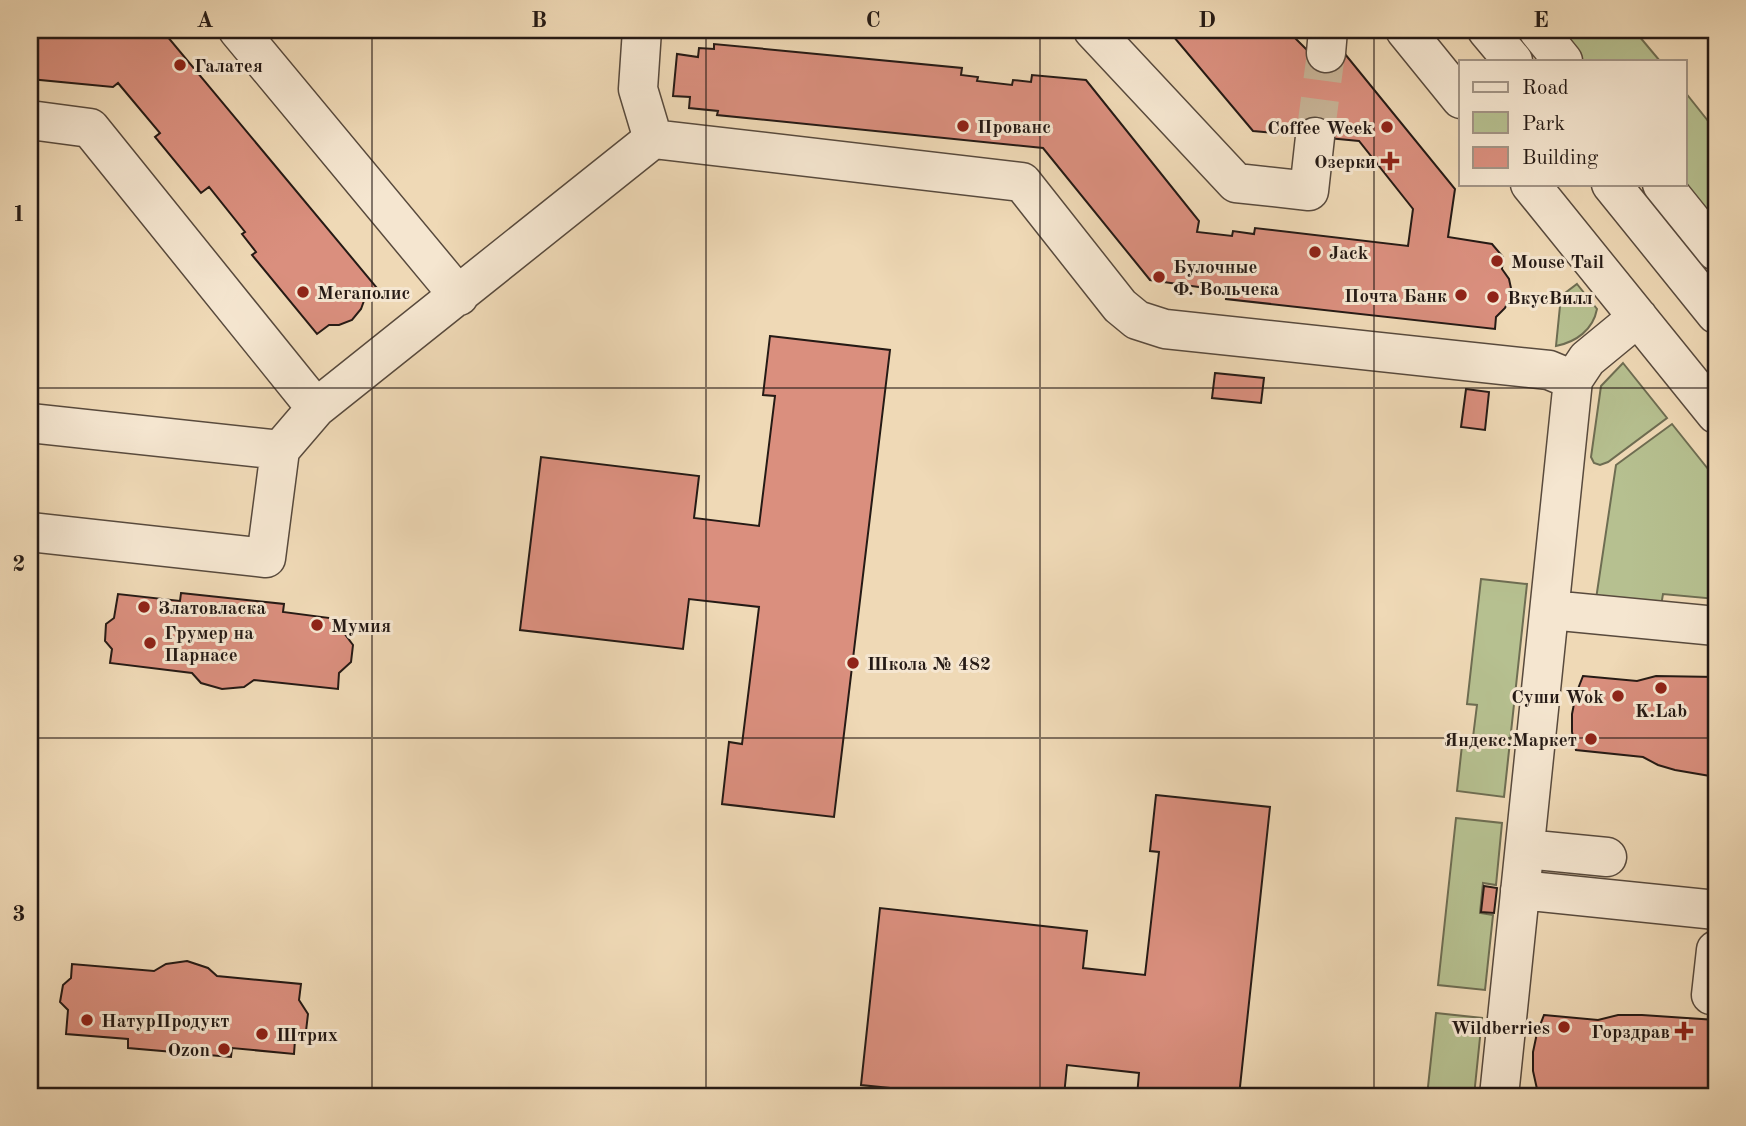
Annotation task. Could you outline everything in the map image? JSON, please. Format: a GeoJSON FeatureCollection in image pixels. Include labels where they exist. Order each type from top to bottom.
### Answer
{"type":"FeatureCollection","features":[{"type":"Feature","properties":{"kind":"street"},"geometry":{"type":"LineString","coordinates":[[239,30],[459,296]]}},
{"type":"Feature","properties":{"kind":"street"},"geometry":{"type":"LineString","coordinates":[[642,30],[638,89],[653,139]]}},
{"type":"Feature","properties":{"kind":"street"},"geometry":{"type":"LineString","coordinates":[[1093,30],[1236,183],[1309,191],[1315,137]]}},
{"type":"Feature","properties":{"kind":"street"},"geometry":{"type":"LineString","coordinates":[[1405,30],[1459,97]]}},
{"type":"Feature","properties":{"kind":"street"},"geometry":{"type":"LineString","coordinates":[[1487,30],[1512,60]]}},
{"type":"Feature","properties":{"kind":"street"},"geometry":{"type":"LineString","coordinates":[[1538,30],[1562,60]]}},
{"type":"Feature","properties":{"kind":"street"},"geometry":{"type":"LineString","coordinates":[[30,121],[90,128],[316,408]]}},
{"type":"Feature","properties":{"kind":"street"},"geometry":{"type":"LineString","coordinates":[[30,532],[266,558],[280,450],[316,408],[653,139],[1022,183],[1119,306],[1137,320],[1165,329],[1549,370],[1573,380]]}},
{"type":"Feature","properties":{"kind":"street"},"geometry":{"type":"LineString","coordinates":[[1532,186],[1716,414]]}},
{"type":"Feature","properties":{"kind":"street"},"geometry":{"type":"LineString","coordinates":[[1613,186],[1716,314]]}},
{"type":"Feature","properties":{"kind":"street"},"geometry":{"type":"LineString","coordinates":[[1664,186],[1716,251]]}},
{"type":"Feature","properties":{"kind":"street"},"geometry":{"type":"LineString","coordinates":[[1499,1096],[1573,380],[1587,359],[1638,317]]}},
{"type":"Feature","properties":{"kind":"street"},"geometry":{"type":"LineString","coordinates":[[30,423],[280,450]]}},
{"type":"Feature","properties":{"kind":"street"},"geometry":{"type":"LineString","coordinates":[[1550,610],[1716,626]]}},
{"type":"Feature","properties":{"kind":"street"},"geometry":{"type":"LineString","coordinates":[[1525,849],[1607,857]]}},
{"type":"Feature","properties":{"kind":"street"},"geometry":{"type":"LineString","coordinates":[[1520,890],[1716,910]]}},
{"type":"Feature","properties":{"kind":"street"},"geometry":{"type":"LineString","coordinates":[[1712,995],[1716,950]]}},
{"type":"Feature","properties":{"kind":"green space"},"geometry":{"type":"Polygon","coordinates":[[[1557,30],[1634,30],[1659,60],[1582,60],[1557,30]]]}},
{"type":"Feature","properties":{"kind":"green space"},"geometry":{"type":"Polygon","coordinates":[[[1686,93],[1716,131],[1716,227],[1686,185],[1686,93]]]}},
{"type":"Feature","properties":{"kind":"green space"},"geometry":{"type":"Polygon","coordinates":[[[1577,284],[1597,309],[1595,316],[1582,334],[1556,346],[1561,296],[1577,284]]]}},
{"type":"Feature","properties":{"kind":"green space"},"geometry":{"type":"Polygon","coordinates":[[[1623,363],[1667,418],[1608,462],[1600,465],[1594,463],[1591,457],[1601,386],[1623,363]]]}},
{"type":"Feature","properties":{"kind":"green space"},"geometry":{"type":"Polygon","coordinates":[[[1672,424],[1716,479],[1716,599],[1663,594],[1661,606],[1596,599],[1616,465],[1672,424]]]}},
{"type":"Feature","properties":{"kind":"green space"},"geometry":{"type":"Polygon","coordinates":[[[1481,579],[1527,584],[1504,797],[1457,791],[1463,736],[1473,737],[1477,705],[1467,704],[1481,579]]]}},
{"type":"Feature","properties":{"kind":"green space"},"geometry":{"type":"Polygon","coordinates":[[[1456,818],[1502,823],[1496,885],[1483,883],[1480,913],[1493,915],[1485,990],[1438,985],[1456,818]]]}},
{"type":"Feature","properties":{"kind":"green space"},"geometry":{"type":"Polygon","coordinates":[[[1436,1013],[1482,1018],[1474,1096],[1427,1096],[1436,1013]]]}},
{"type":"Feature","properties":{"kind":"building"},"geometry":{"type":"Polygon","coordinates":[[[30,30],[162,30],[377,288],[365,298],[361,309],[352,320],[339,325],[329,325],[317,334],[252,255],[256,252],[242,234],[245,232],[209,187],[201,193],[155,137],[160,133],[118,83],[113,87],[30,79],[30,30]]]}},
{"type":"Feature","properties":{"kind":"building"},"geometry":{"type":"Polygon","coordinates":[[[1168,30],[1287,30],[1308,51],[1345,54],[1455,189],[1448,237],[1492,244],[1503,257],[1502,269],[1509,279],[1512,293],[1505,308],[1496,317],[1495,329],[1226,299],[1227,291],[1150,280],[1043,148],[717,115],[718,111],[689,108],[690,97],[673,96],[677,54],[698,57],[699,48],[714,49],[714,44],[962,68],[961,75],[978,77],[977,81],[1012,85],[1013,80],[1031,82],[1032,75],[1086,80],[1199,221],[1197,232],[1232,236],[1233,231],[1254,234],[1255,228],[1408,246],[1413,209],[1359,141],[1253,131],[1168,30]]]}},
{"type":"Feature","properties":{"kind":"building"},"geometry":{"type":"Polygon","coordinates":[[[770,336],[890,350],[834,817],[722,804],[729,742],[742,744],[759,607],[689,599],[683,649],[520,630],[541,457],[699,476],[694,518],[759,526],[775,396],[763,395],[770,336]]]}},
{"type":"Feature","properties":{"kind":"building"},"geometry":{"type":"Polygon","coordinates":[[[1215,373],[1264,378],[1261,403],[1212,398],[1215,373]]]}},
{"type":"Feature","properties":{"kind":"building"},"geometry":{"type":"Polygon","coordinates":[[[1466,389],[1489,392],[1485,430],[1461,427],[1466,389]]]}},
{"type":"Feature","properties":{"kind":"building"},"geometry":{"type":"Polygon","coordinates":[[[181,593],[284,604],[283,612],[345,620],[344,633],[353,645],[351,662],[339,673],[338,689],[254,680],[244,687],[222,689],[201,683],[192,673],[110,663],[112,649],[105,641],[106,624],[114,618],[118,594],[180,601],[181,593]]]}},
{"type":"Feature","properties":{"kind":"building"},"geometry":{"type":"Polygon","coordinates":[[[1583,676],[1637,681],[1656,676],[1716,677],[1716,777],[1675,770],[1643,757],[1576,750],[1572,714],[1583,676]]]}},
{"type":"Feature","properties":{"kind":"building"},"geometry":{"type":"Polygon","coordinates":[[[1156,795],[1270,807],[1239,1096],[1137,1096],[1139,1073],[1067,1065],[1064,1096],[969,1096],[861,1085],[880,908],[1087,931],[1083,968],[1145,975],[1159,852],[1150,851],[1156,795]]]}},
{"type":"Feature","properties":{"kind":"building"},"geometry":{"type":"Polygon","coordinates":[[[1484,886],[1497,888],[1494,913],[1481,912],[1484,886]]]}},
{"type":"Feature","properties":{"kind":"building"},"geometry":{"type":"Polygon","coordinates":[[[187,961],[208,968],[217,976],[301,984],[299,1000],[308,1014],[306,1031],[295,1040],[294,1054],[232,1048],[231,1057],[128,1048],[128,1039],[66,1034],[68,1010],[60,1002],[63,985],[71,978],[72,964],[154,971],[166,964],[187,961]]]}},
{"type":"Feature","properties":{"kind":"building"},"geometry":{"type":"Polygon","coordinates":[[[1544,1015],[1598,1020],[1618,1015],[1642,1015],[1716,1020],[1716,1096],[1605,1096],[1537,1089],[1533,1052],[1544,1015]]]}},
{"type":"Feature","properties":{"kind":"tunnel"},"geometry":{"type":"LineString","coordinates":[[1315,137],[1326,53]]}},
{"type":"Feature","properties":{"kind":"place","name":"Галатея"},"geometry":{"type":"Point","coordinates":[180,65]}},
{"type":"Feature","properties":{"kind":"place","name":"Прованс"},"geometry":{"type":"Point","coordinates":[963,126]}},
{"type":"Feature","properties":{"kind":"place","name":"Coffee Week"},"geometry":{"type":"Point","coordinates":[1387,127]}},
{"type":"Feature","properties":{"kind":"place","name":"Озерки"},"geometry":{"type":"Point","coordinates":[1390,161]}},
{"type":"Feature","properties":{"kind":"place","name":"Jack"},"geometry":{"type":"Point","coordinates":[1315,252]}},
{"type":"Feature","properties":{"kind":"place","name":"Mouse Tail"},"geometry":{"type":"Point","coordinates":[1497,261]}},
{"type":"Feature","properties":{"kind":"place","name":"Булочные Ф. Вольчека"},"geometry":{"type":"Point","coordinates":[1159,277]}},
{"type":"Feature","properties":{"kind":"place","name":"Мегаполис"},"geometry":{"type":"Point","coordinates":[303,292]}},
{"type":"Feature","properties":{"kind":"place","name":"Почта Банк"},"geometry":{"type":"Point","coordinates":[1461,295]}},
{"type":"Feature","properties":{"kind":"place","name":"ВкусВилл"},"geometry":{"type":"Point","coordinates":[1493,297]}},
{"type":"Feature","properties":{"kind":"place","name":"Златовласка"},"geometry":{"type":"Point","coordinates":[144,607]}},
{"type":"Feature","properties":{"kind":"place","name":"Мумия"},"geometry":{"type":"Point","coordinates":[317,625]}},
{"type":"Feature","properties":{"kind":"place","name":"Грумер на Парнасе"},"geometry":{"type":"Point","coordinates":[150,643]}},
{"type":"Feature","properties":{"kind":"place","name":"Школа № 482"},"geometry":{"type":"Point","coordinates":[853,663]}},
{"type":"Feature","properties":{"kind":"place","name":"K.Lab"},"geometry":{"type":"Point","coordinates":[1661,688]}},
{"type":"Feature","properties":{"kind":"place","name":"Суши Wok"},"geometry":{"type":"Point","coordinates":[1618,696]}},
{"type":"Feature","properties":{"kind":"place","name":"Яндекс.Маркет"},"geometry":{"type":"Point","coordinates":[1591,739]}},
{"type":"Feature","properties":{"kind":"place","name":"НатурПродукт"},"geometry":{"type":"Point","coordinates":[87,1020]}},
{"type":"Feature","properties":{"kind":"place","name":"Wildberries"},"geometry":{"type":"Point","coordinates":[1564,1027]}},
{"type":"Feature","properties":{"kind":"place","name":"Горздрав"},"geometry":{"type":"Point","coordinates":[1684,1031]}},
{"type":"Feature","properties":{"kind":"place","name":"Штрих"},"geometry":{"type":"Point","coordinates":[262,1034]}},
{"type":"Feature","properties":{"kind":"place","name":"Ozon"},"geometry":{"type":"Point","coordinates":[224,1049]}}]}
